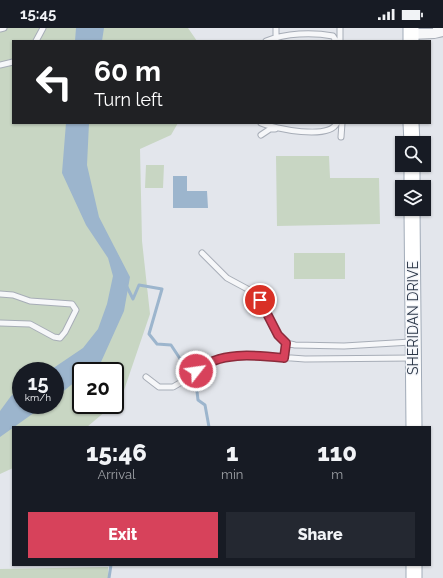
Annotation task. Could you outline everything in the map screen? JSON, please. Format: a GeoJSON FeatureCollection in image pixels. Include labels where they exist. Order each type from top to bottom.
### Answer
{"type":"FeatureCollection","features":[{"type":"Feature","properties":{"kind":"main road"},"geometry":{"type":"LineString","coordinates":[[412,124],[412,136]]}},
{"type":"Feature","properties":{"kind":"main road","name":"SHERIDAN DRIVE"},"geometry":{"type":"LineString","coordinates":[[412,216],[414,426]]}},
{"type":"Feature","properties":{"kind":"main road"},"geometry":{"type":"LineString","coordinates":[[414,566],[414,578]]}},
{"type":"Feature","properties":{"kind":"street"},"geometry":{"type":"LineString","coordinates":[[411,34],[435,33],[443,31]]}},
{"type":"Feature","properties":{"kind":"lane"},"geometry":{"type":"LineString","coordinates":[[0,29],[4,28]]}},
{"type":"Feature","properties":{"kind":"lane"},"geometry":{"type":"LineString","coordinates":[[37,40],[43,28]]}},
{"type":"Feature","properties":{"kind":"lane"},"geometry":{"type":"LineString","coordinates":[[276,28],[276,39],[324,35],[333,36],[335,40]]}},
{"type":"Feature","properties":{"kind":"lane"},"geometry":{"type":"LineString","coordinates":[[340,28],[340,40]]}},
{"type":"Feature","properties":{"kind":"lane"},"geometry":{"type":"LineString","coordinates":[[0,64],[12,62]]}},
{"type":"Feature","properties":{"kind":"lane"},"geometry":{"type":"LineString","coordinates":[[280,129],[265,124],[261,135],[270,129],[323,132],[336,124]]}},
{"type":"Feature","properties":{"kind":"lane"},"geometry":{"type":"LineString","coordinates":[[277,124],[280,129]]}},
{"type":"Feature","properties":{"kind":"lane"},"geometry":{"type":"LineString","coordinates":[[341,136],[342,124]]}},
{"type":"Feature","properties":{"kind":"lane"},"geometry":{"type":"LineString","coordinates":[[202,253],[227,278],[253,292],[260,300],[278,335],[286,343],[295,345],[344,346],[413,342]]}},
{"type":"Feature","properties":{"kind":"lane"},"geometry":{"type":"LineString","coordinates":[[0,294],[13,295],[30,301],[72,304],[76,310],[65,332],[60,338],[54,337],[30,324],[0,323]]}},
{"type":"Feature","properties":{"kind":"lane"},"geometry":{"type":"LineString","coordinates":[[284,358],[286,343]]}},
{"type":"Feature","properties":{"kind":"lane"},"geometry":{"type":"LineString","coordinates":[[146,377],[159,387],[173,387],[186,380],[204,364],[222,358],[251,355],[306,359],[413,358]]}},
{"type":"Feature","properties":{"kind":"green space"},"geometry":{"type":"Polygon","coordinates":[[[0,28],[188,28],[196,40],[12,40],[12,124],[177,124],[171,135],[140,149],[142,241],[150,314],[124,390],[124,362],[72,362],[72,414],[102,414],[88,426],[12,426],[12,468],[0,474],[0,28]]]}},
{"type":"Feature","properties":{"kind":"green space"},"geometry":{"type":"Polygon","coordinates":[[[276,156],[329,156],[330,178],[379,178],[380,224],[277,226],[276,156]]]}},
{"type":"Feature","properties":{"kind":"green space"},"geometry":{"type":"Polygon","coordinates":[[[146,165],[164,165],[163,188],[145,188],[146,165]]]}},
{"type":"Feature","properties":{"kind":"green space"},"geometry":{"type":"Polygon","coordinates":[[[294,253],[345,253],[345,279],[294,279],[294,253]]]}},
{"type":"Feature","properties":{"kind":"green space"},"geometry":{"type":"Polygon","coordinates":[[[108,567],[109,578],[0,578],[0,569],[108,567]]]}},
{"type":"Feature","properties":{"kind":"water"},"geometry":{"type":"Polygon","coordinates":[[[76,28],[104,28],[102,40],[75,40],[76,28]]]}},
{"type":"Feature","properties":{"kind":"water"},"geometry":{"type":"Polygon","coordinates":[[[66,124],[89,124],[87,165],[99,217],[130,277],[124,311],[101,362],[72,362],[72,384],[64,391],[64,362],[62,362],[83,348],[98,329],[107,304],[113,276],[108,258],[86,225],[62,173],[66,124]]]}},
{"type":"Feature","properties":{"kind":"water"},"geometry":{"type":"Polygon","coordinates":[[[173,176],[187,176],[187,191],[207,191],[208,208],[173,208],[173,176]]]}},
{"type":"Feature","properties":{"kind":"water"},"geometry":{"type":"Polygon","coordinates":[[[12,395],[12,414],[32,414],[15,426],[12,426],[12,428],[0,437],[0,411],[12,395]]]}},
{"type":"Feature","properties":{"kind":"waterway"},"geometry":{"type":"LineString","coordinates":[[126,285],[133,299],[139,285],[162,289],[149,334],[157,344],[171,345],[196,383],[198,400],[205,405],[209,426]]}},
{"type":"Feature","properties":{"kind":"waterway"},"geometry":{"type":"LineString","coordinates":[[109,578],[111,566]]}},
{"type":"Feature","properties":{"kind":"route"},"geometry":{"type":"LineString","coordinates":[[196,371],[204,364],[222,358],[251,355],[284,358],[286,343],[278,335],[260,300]]}}]}
